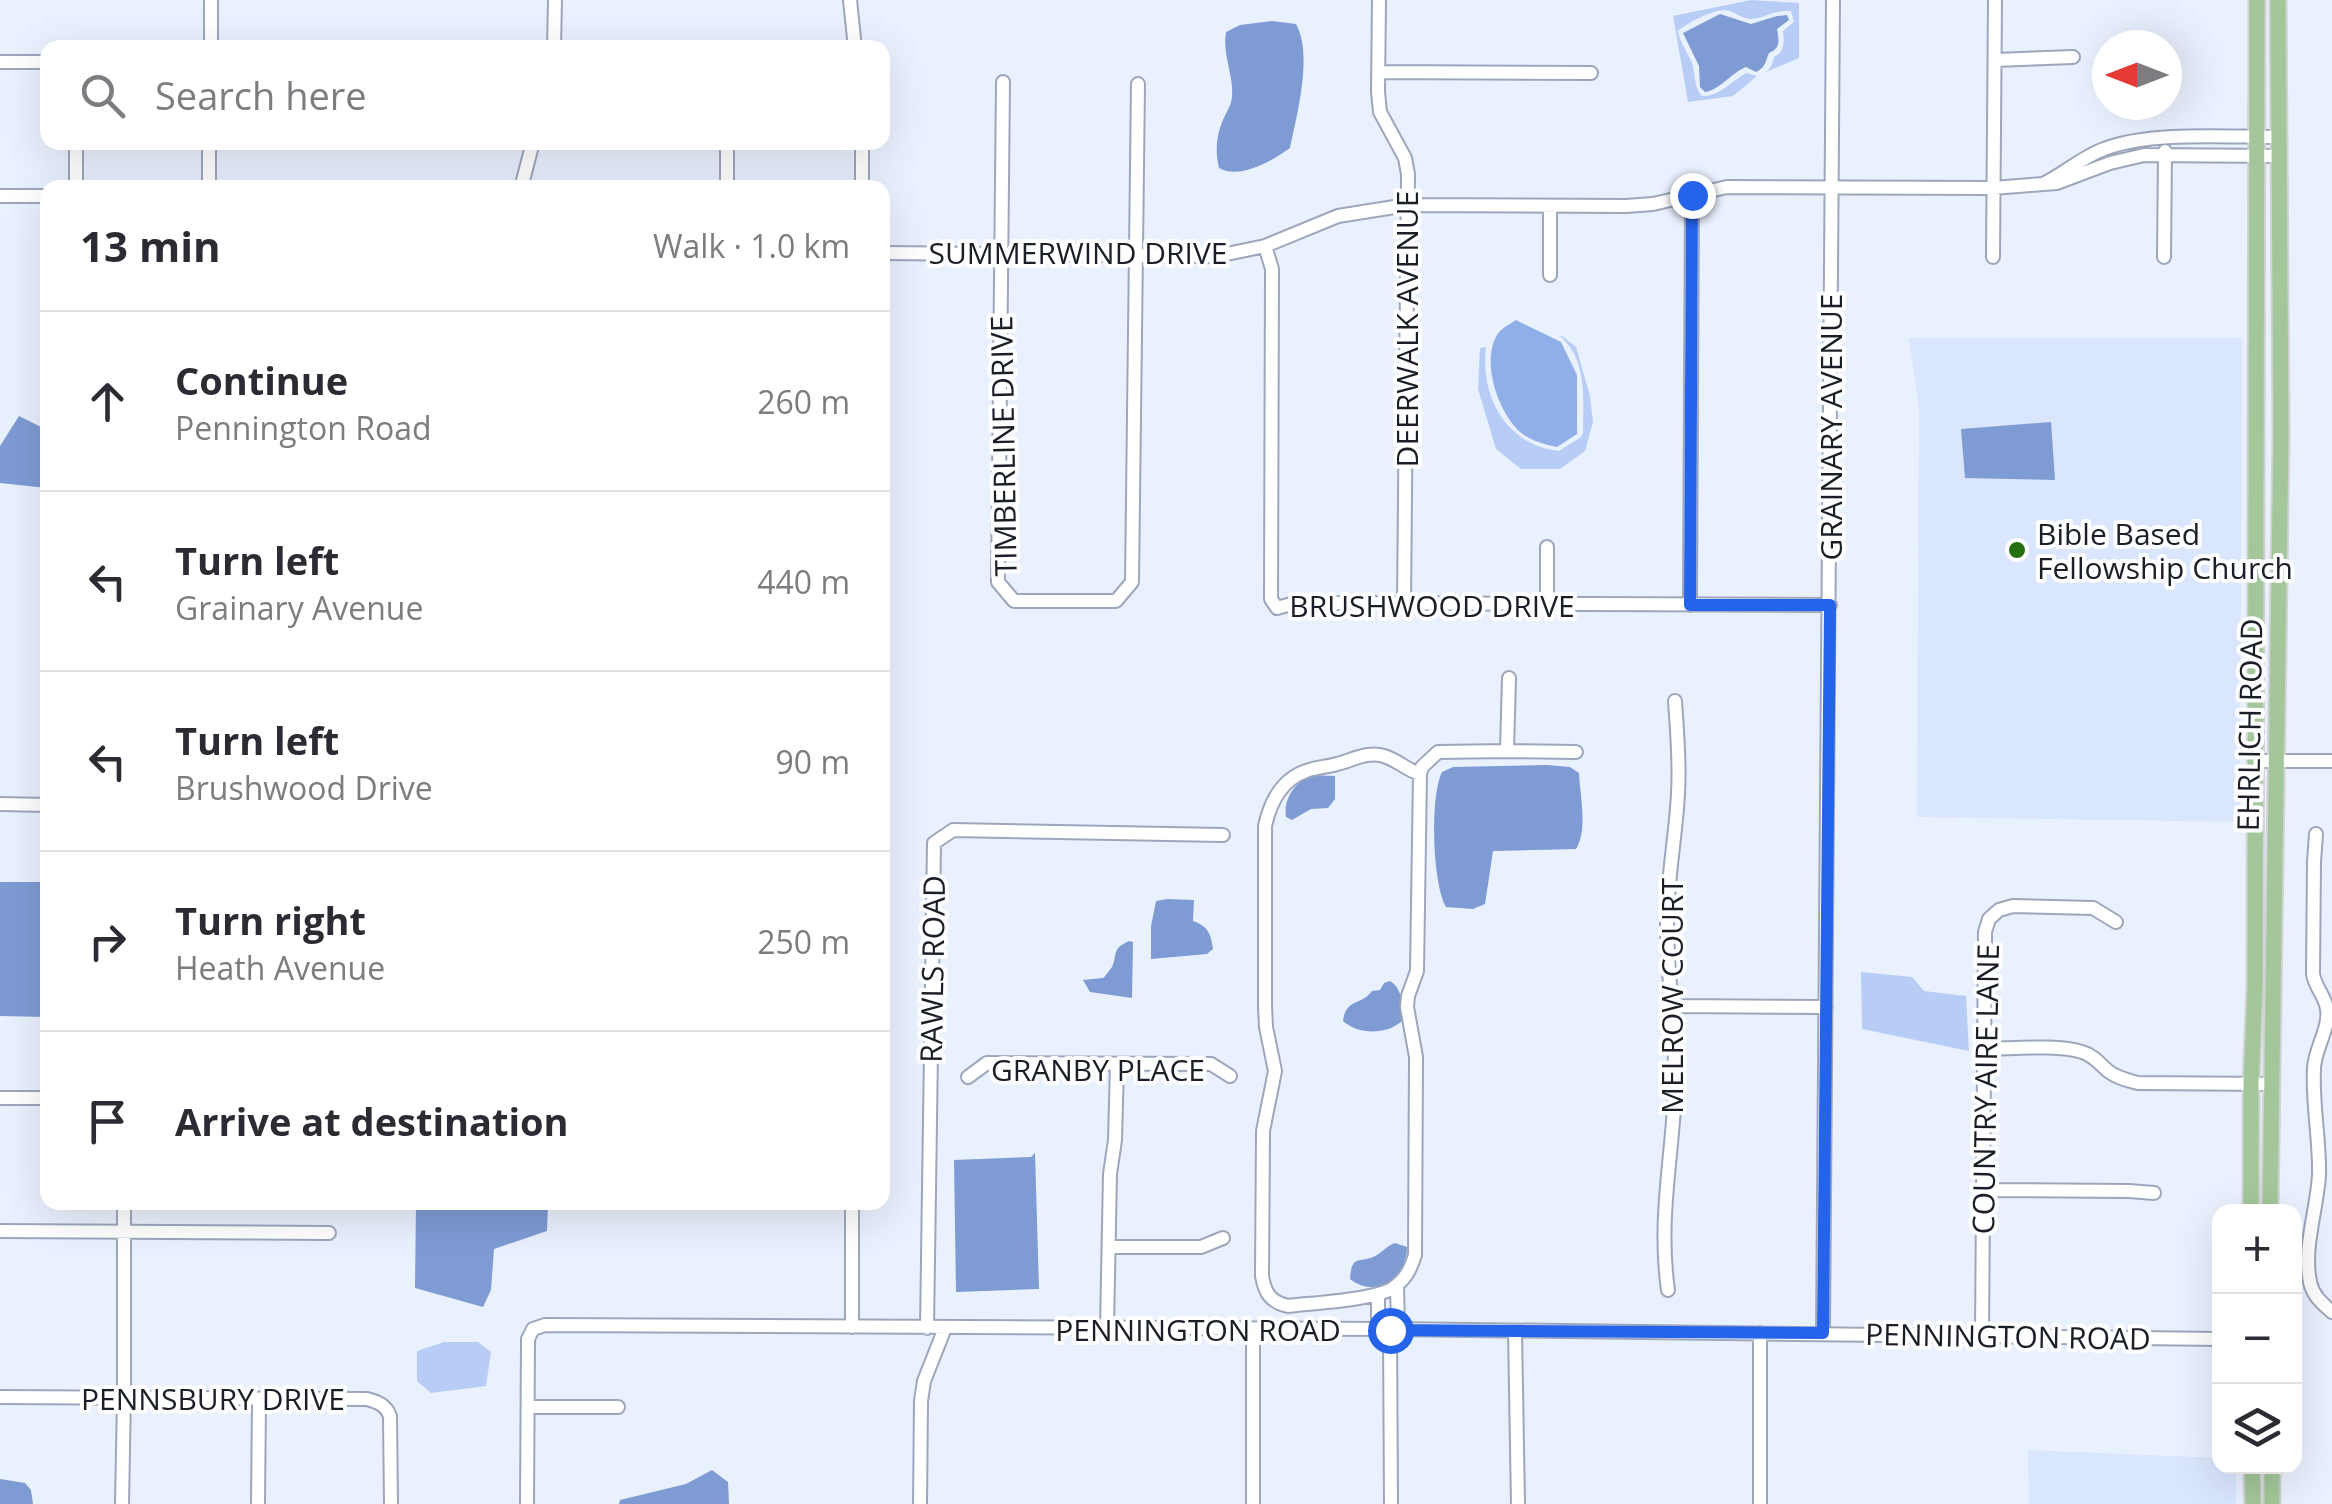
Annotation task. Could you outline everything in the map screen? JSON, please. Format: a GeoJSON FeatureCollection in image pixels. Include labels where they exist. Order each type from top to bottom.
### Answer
{"type":"FeatureCollection","features":[{"type":"Feature","properties":{"kind":"main road","name":"EHRLICH ROAD"},"geometry":{"type":"LineString","coordinates":[[2251,1204],[2258,409],[2257,0]]}},
{"type":"Feature","properties":{"kind":"main road","name":"EHRLICH ROAD"},"geometry":{"type":"LineString","coordinates":[[2270,1204],[2281,434],[2278,0]]}},
{"type":"Feature","properties":{"kind":"main road"},"geometry":{"type":"LineString","coordinates":[[2252,1474],[2253,1504]]}},
{"type":"Feature","properties":{"kind":"main road"},"geometry":{"type":"LineString","coordinates":[[2272,1474],[2272,1504]]}},
{"type":"Feature","properties":{"kind":"street"},"geometry":{"type":"LineString","coordinates":[[210,40],[211,0]]}},
{"type":"Feature","properties":{"kind":"street"},"geometry":{"type":"LineString","coordinates":[[554,0],[554,40]]}},
{"type":"Feature","properties":{"kind":"street"},"geometry":{"type":"LineString","coordinates":[[850,0],[854,40]]}},
{"type":"Feature","properties":{"kind":"street","name":"DEERWALK AVENUE"},"geometry":{"type":"LineString","coordinates":[[1379,0],[1380,112],[1405,158],[1408,174],[1404,604]]}},
{"type":"Feature","properties":{"kind":"street","name":"GRAINARY AVENUE"},"geometry":{"type":"LineString","coordinates":[[1823,1333],[1833,0]]}},
{"type":"Feature","properties":{"kind":"street"},"geometry":{"type":"LineString","coordinates":[[1993,257],[1995,0]]}},
{"type":"Feature","properties":{"kind":"street"},"geometry":{"type":"LineString","coordinates":[[1996,60],[2073,56]]}},
{"type":"Feature","properties":{"kind":"street"},"geometry":{"type":"LineString","coordinates":[[0,62],[40,62]]}},
{"type":"Feature","properties":{"kind":"street"},"geometry":{"type":"LineString","coordinates":[[1378,72],[1591,73]]}},
{"type":"Feature","properties":{"kind":"street","name":"TIMBERLINE DRIVE"},"geometry":{"type":"LineString","coordinates":[[1002,82],[998,582],[1014,600],[1031,601],[1116,602],[1132,582],[1138,84]]}},
{"type":"Feature","properties":{"kind":"street"},"geometry":{"type":"LineString","coordinates":[[2164,257],[2165,138]]}},
{"type":"Feature","properties":{"kind":"street","name":"SUMMERWIND DRIVE"},"geometry":{"type":"LineString","coordinates":[[2043,184],[2084,158],[2138,140],[2277,138]]}},
{"type":"Feature","properties":{"kind":"street"},"geometry":{"type":"LineString","coordinates":[[76,150],[76,180]]}},
{"type":"Feature","properties":{"kind":"street"},"geometry":{"type":"LineString","coordinates":[[209,150],[209,180]]}},
{"type":"Feature","properties":{"kind":"street"},"geometry":{"type":"LineString","coordinates":[[523,180],[530,150]]}},
{"type":"Feature","properties":{"kind":"street"},"geometry":{"type":"LineString","coordinates":[[727,150],[727,180]]}},
{"type":"Feature","properties":{"kind":"street"},"geometry":{"type":"LineString","coordinates":[[862,150],[862,180]]}},
{"type":"Feature","properties":{"kind":"street","name":"SUMMERWIND DRIVE"},"geometry":{"type":"LineString","coordinates":[[890,253],[1217,256],[1265,246],[1338,216],[1407,204],[1626,206],[1728,187],[1994,188],[2057,183],[2128,158],[2277,156]]}},
{"type":"Feature","properties":{"kind":"street"},"geometry":{"type":"LineString","coordinates":[[1690,605],[1692,195]]}},
{"type":"Feature","properties":{"kind":"street"},"geometry":{"type":"LineString","coordinates":[[0,196],[40,196]]}},
{"type":"Feature","properties":{"kind":"street"},"geometry":{"type":"LineString","coordinates":[[1550,206],[1550,275]]}},
{"type":"Feature","properties":{"kind":"street","name":"BRUSHWOOD DRIVE"},"geometry":{"type":"LineString","coordinates":[[1265,246],[1272,270],[1270,600],[1278,608],[1295,603],[1830,605]]}},
{"type":"Feature","properties":{"kind":"street"},"geometry":{"type":"LineString","coordinates":[[1547,604],[1548,547]]}},
{"type":"Feature","properties":{"kind":"street"},"geometry":{"type":"LineString","coordinates":[[1507,750],[1508,678]]}},
{"type":"Feature","properties":{"kind":"street","name":"MELROW COURT"},"geometry":{"type":"LineString","coordinates":[[1668,1290],[1664,1212],[1676,1051],[1667,918],[1678,792],[1675,701]]}},
{"type":"Feature","properties":{"kind":"street"},"geometry":{"type":"LineString","coordinates":[[1420,774],[1386,756],[1371,754],[1309,769],[1296,775],[1275,796],[1268,811],[1265,1006],[1275,1071],[1264,1131],[1264,1287],[1277,1304],[1288,1306],[1378,1294],[1398,1284],[1410,1270],[1416,1254],[1416,1057],[1407,1007],[1417,971],[1422,767],[1438,752],[1576,752]]}},
{"type":"Feature","properties":{"kind":"street"},"geometry":{"type":"LineString","coordinates":[[2256,761],[2332,761]]}},
{"type":"Feature","properties":{"kind":"street"},"geometry":{"type":"LineString","coordinates":[[0,804],[40,804]]}},
{"type":"Feature","properties":{"kind":"street","name":"RAWLS ROAD"},"geometry":{"type":"LineString","coordinates":[[927,1328],[934,843],[953,830],[1223,835]]}},
{"type":"Feature","properties":{"kind":"street"},"geometry":{"type":"LineString","coordinates":[[2316,834],[2312,974],[2330,1010],[2314,1065],[2325,1176],[2308,1248],[2309,1278],[2314,1294],[2332,1312]]}},
{"type":"Feature","properties":{"kind":"street","name":"COUNTRY AIRE LANE"},"geometry":{"type":"LineString","coordinates":[[1982,1335],[1988,919],[2013,906],[2093,908],[2116,922]]}},
{"type":"Feature","properties":{"kind":"street"},"geometry":{"type":"LineString","coordinates":[[1672,1006],[1826,1007]]}},
{"type":"Feature","properties":{"kind":"street"},"geometry":{"type":"LineString","coordinates":[[1984,1048],[2083,1052],[2122,1080],[2138,1083],[2270,1084]]}},
{"type":"Feature","properties":{"kind":"street","name":"GRANBY PLACE"},"geometry":{"type":"LineString","coordinates":[[968,1077],[988,1063],[1211,1064],[1230,1076]]}},
{"type":"Feature","properties":{"kind":"street"},"geometry":{"type":"LineString","coordinates":[[1106,1328],[1117,1064]]}},
{"type":"Feature","properties":{"kind":"street"},"geometry":{"type":"LineString","coordinates":[[0,1098],[40,1098]]}},
{"type":"Feature","properties":{"kind":"street"},"geometry":{"type":"LineString","coordinates":[[1984,1190],[2129,1190],[2154,1194]]}},
{"type":"Feature","properties":{"kind":"street"},"geometry":{"type":"LineString","coordinates":[[122,1504],[124,1210]]}},
{"type":"Feature","properties":{"kind":"street"},"geometry":{"type":"LineString","coordinates":[[852,1210],[852,1327]]}},
{"type":"Feature","properties":{"kind":"street"},"geometry":{"type":"LineString","coordinates":[[0,1232],[329,1234]]}},
{"type":"Feature","properties":{"kind":"street"},"geometry":{"type":"LineString","coordinates":[[1108,1248],[1201,1247],[1223,1238]]}},
{"type":"Feature","properties":{"kind":"street"},"geometry":{"type":"LineString","coordinates":[[1391,1504],[1388,1330],[1398,1284]]}},
{"type":"Feature","properties":{"kind":"street"},"geometry":{"type":"LineString","coordinates":[[1378,1294],[1388,1330]]}},
{"type":"Feature","properties":{"kind":"street","name":"PENNINGTON ROAD"},"geometry":{"type":"LineString","coordinates":[[527,1504],[528,1339],[533,1329],[546,1325],[1760,1332],[2212,1339]]}},
{"type":"Feature","properties":{"kind":"street"},"geometry":{"type":"LineString","coordinates":[[920,1504],[920,1402],[945,1328]]}},
{"type":"Feature","properties":{"kind":"street"},"geometry":{"type":"LineString","coordinates":[[1253,1330],[1253,1504]]}},
{"type":"Feature","properties":{"kind":"street"},"geometry":{"type":"LineString","coordinates":[[1516,1330],[1518,1504]]}},
{"type":"Feature","properties":{"kind":"street"},"geometry":{"type":"LineString","coordinates":[[1760,1332],[1760,1504]]}},
{"type":"Feature","properties":{"kind":"street","name":"PENNSBURY DRIVE"},"geometry":{"type":"LineString","coordinates":[[0,1397],[378,1402],[388,1410],[392,1426],[392,1504]]}},
{"type":"Feature","properties":{"kind":"street"},"geometry":{"type":"LineString","coordinates":[[258,1504],[259,1399]]}},
{"type":"Feature","properties":{"kind":"street"},"geometry":{"type":"LineString","coordinates":[[528,1407],[618,1407]]}},
{"type":"Feature","properties":{"kind":"shaded area"},"geometry":{"type":"Polygon","coordinates":[[[1751,0],[1799,3],[1799,58],[1766,72],[1782,49],[1783,31],[1794,22],[1791,11],[1751,19],[1724,10],[1710,13],[1678,31],[1699,92],[1702,96],[1714,94],[1746,73],[1757,76],[1733,96],[1688,102],[1673,16],[1751,0]]]}},
{"type":"Feature","properties":{"kind":"shaded area"},"geometry":{"type":"Polygon","coordinates":[[[1720,14],[1751,24],[1777,16],[1787,15],[1789,20],[1777,29],[1777,46],[1762,68],[1756,72],[1746,67],[1705,92],[1700,87],[1699,66],[1683,33],[1720,14]]]}},
{"type":"Feature","properties":{"kind":"shaded area"},"geometry":{"type":"Polygon","coordinates":[[[1272,21],[1296,24],[1303,51],[1302,85],[1290,148],[1256,167],[1227,171],[1219,168],[1217,150],[1232,97],[1226,32],[1240,25],[1272,21]]]}},
{"type":"Feature","properties":{"kind":"shaded area"},"geometry":{"type":"Polygon","coordinates":[[[1516,320],[1561,342],[1577,375],[1577,434],[1557,447],[1520,432],[1505,412],[1494,386],[1492,346],[1503,328],[1516,320]]]}},
{"type":"Feature","properties":{"kind":"shaded area"},"geometry":{"type":"Polygon","coordinates":[[[1560,336],[1576,347],[1590,396],[1593,422],[1585,451],[1560,469],[1521,469],[1496,449],[1478,389],[1480,348],[1486,347],[1487,384],[1500,416],[1524,439],[1559,451],[1583,433],[1580,369],[1560,336]]]}},
{"type":"Feature","properties":{"kind":"shaded area"},"geometry":{"type":"Polygon","coordinates":[[[1909,338],[2242,338],[2240,822],[1917,817],[1919,407],[1909,338]]]}},
{"type":"Feature","properties":{"kind":"shaded area"},"geometry":{"type":"Polygon","coordinates":[[[19,416],[40,426],[40,487],[0,483],[0,446],[19,416]]]}},
{"type":"Feature","properties":{"kind":"shaded area"},"geometry":{"type":"Polygon","coordinates":[[[2051,422],[2055,480],[1965,478],[1961,429],[2051,422]]]}},
{"type":"Feature","properties":{"kind":"shaded area"},"geometry":{"type":"Polygon","coordinates":[[[1453,767],[1570,767],[1579,773],[1582,823],[1576,849],[1493,851],[1485,904],[1473,909],[1446,907],[1434,840],[1442,772],[1453,767]]]}},
{"type":"Feature","properties":{"kind":"shaded area"},"geometry":{"type":"Polygon","coordinates":[[[1312,775],[1335,776],[1335,799],[1328,808],[1311,809],[1292,820],[1286,817],[1286,804],[1292,792],[1312,775]]]}},
{"type":"Feature","properties":{"kind":"shaded area"},"geometry":{"type":"Polygon","coordinates":[[[0,882],[40,882],[40,1017],[0,1016],[0,882]]]}},
{"type":"Feature","properties":{"kind":"shaded area"},"geometry":{"type":"Polygon","coordinates":[[[1194,900],[1193,921],[1205,928],[1211,939],[1213,949],[1207,954],[1151,959],[1156,901],[1194,900]]]}},
{"type":"Feature","properties":{"kind":"shaded area"},"geometry":{"type":"Polygon","coordinates":[[[1133,942],[1132,998],[1090,992],[1083,980],[1104,978],[1117,949],[1133,942]]]}},
{"type":"Feature","properties":{"kind":"shaded area"},"geometry":{"type":"Polygon","coordinates":[[[1861,972],[1912,977],[1924,991],[1966,996],[1969,1051],[1862,1029],[1861,972]]]}},
{"type":"Feature","properties":{"kind":"shaded area"},"geometry":{"type":"Polygon","coordinates":[[[1390,981],[1400,993],[1402,1021],[1372,1032],[1343,1021],[1351,1005],[1390,981]]]}},
{"type":"Feature","properties":{"kind":"shaded area"},"geometry":{"type":"Polygon","coordinates":[[[1035,1153],[1039,1289],[956,1292],[954,1160],[1031,1157],[1035,1153]]]}},
{"type":"Feature","properties":{"kind":"shaded area"},"geometry":{"type":"Polygon","coordinates":[[[416,1210],[548,1210],[547,1231],[494,1249],[491,1290],[483,1307],[415,1288],[416,1210]]]}},
{"type":"Feature","properties":{"kind":"shaded area"},"geometry":{"type":"Polygon","coordinates":[[[1395,1243],[1407,1247],[1406,1258],[1389,1282],[1370,1287],[1350,1279],[1356,1261],[1376,1256],[1395,1243]]]}},
{"type":"Feature","properties":{"kind":"shaded area"},"geometry":{"type":"Polygon","coordinates":[[[444,1342],[478,1342],[491,1352],[486,1386],[431,1393],[417,1381],[417,1351],[444,1342]]]}},
{"type":"Feature","properties":{"kind":"shaded area"},"geometry":{"type":"Polygon","coordinates":[[[2028,1450],[2212,1458],[2212,1474],[2236,1474],[2236,1504],[2029,1504],[2028,1450]]]}},
{"type":"Feature","properties":{"kind":"shaded area"},"geometry":{"type":"Polygon","coordinates":[[[712,1470],[728,1482],[729,1504],[619,1504],[620,1500],[686,1484],[712,1470]]]}},
{"type":"Feature","properties":{"kind":"shaded area"},"geometry":{"type":"Polygon","coordinates":[[[0,1479],[25,1483],[31,1490],[33,1504],[0,1504],[0,1479]]]}},
{"type":"Feature","properties":{"kind":"place","name":"Bible Based Fellowship Church"},"geometry":{"type":"Point","coordinates":[2017,550]}},
{"type":"Feature","properties":{"kind":"route"},"geometry":{"type":"LineString","coordinates":[[1390,1330],[1823,1333],[1830,605],[1690,605],[1692,195]]}}]}
